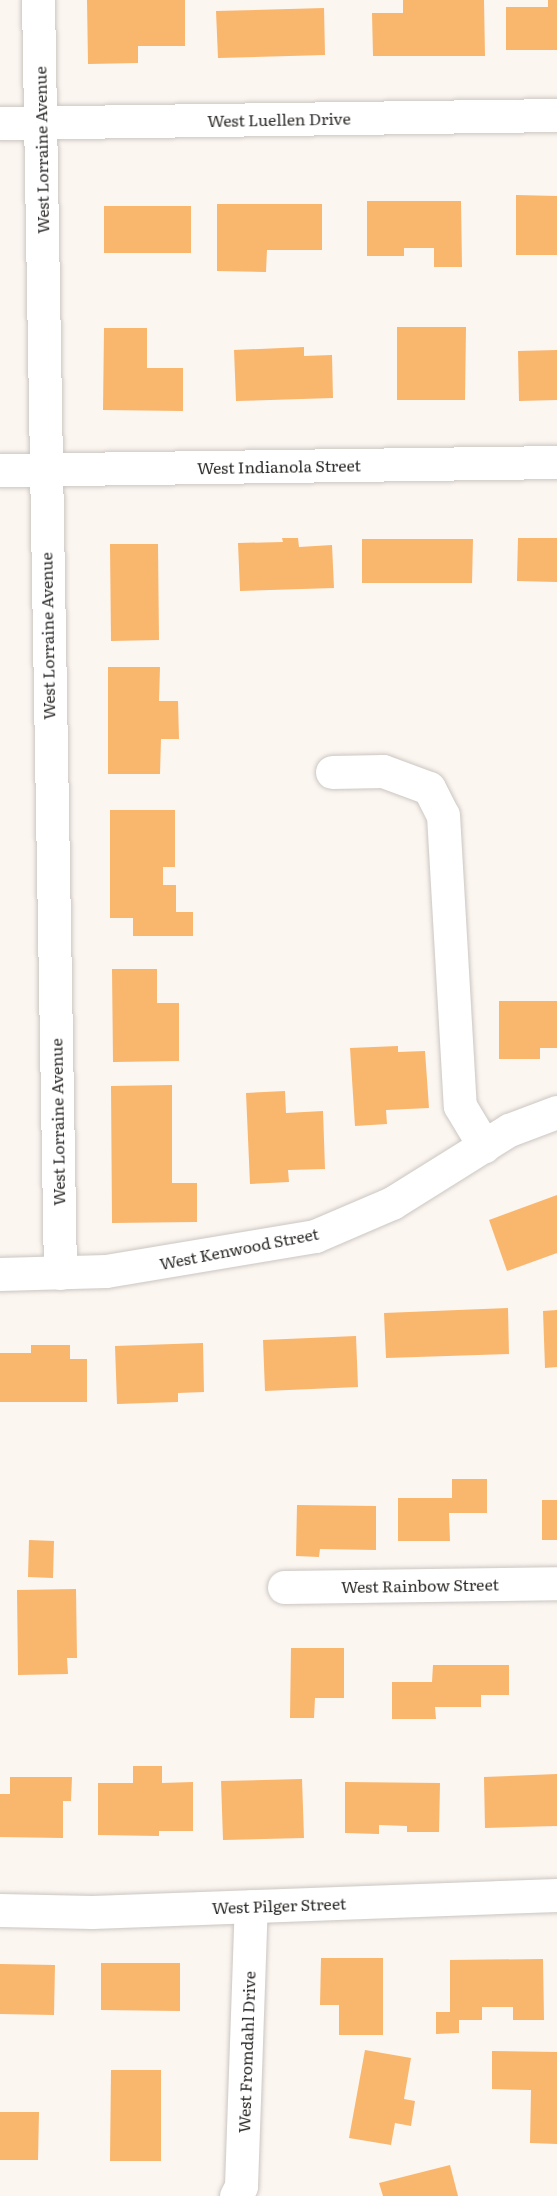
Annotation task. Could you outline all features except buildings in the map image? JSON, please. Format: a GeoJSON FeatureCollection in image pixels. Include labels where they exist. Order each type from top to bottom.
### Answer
{"type":"FeatureCollection","features":[{"type":"Feature","properties":{"kind":"street","name":"West Lorraine Avenue"},"geometry":{"type":"LineString","coordinates":[[38,0],[42,123],[43,470],[60,1273]]}},
{"type":"Feature","properties":{"kind":"street","name":"West Luellen Drive"},"geometry":{"type":"LineString","coordinates":[[0,123],[557,115]]}},
{"type":"Feature","properties":{"kind":"street","name":"West Indianola Street"},"geometry":{"type":"LineString","coordinates":[[0,470],[557,462]]}},
{"type":"Feature","properties":{"kind":"street"},"geometry":{"type":"LineString","coordinates":[[332,772],[383,771],[429,788],[443,815],[460,1106],[484,1146]]}},
{"type":"Feature","properties":{"kind":"street","name":"West Kenwood Street"},"geometry":{"type":"LineString","coordinates":[[0,1274],[60,1273],[170,1262],[315,1236],[392,1203],[508,1130],[557,1112]]}},
{"type":"Feature","properties":{"kind":"street","name":"West Rainbow Street"},"geometry":{"type":"LineString","coordinates":[[284,1587],[557,1583]]}},
{"type":"Feature","properties":{"kind":"street","name":"West Pilger Street"},"geometry":{"type":"LineString","coordinates":[[0,1910],[92,1912],[557,1895]]}},
{"type":"Feature","properties":{"kind":"street","name":"West Fromdahl Drive"},"geometry":{"type":"LineString","coordinates":[[236,2196],[241,2186],[251,1906]]}}]}
